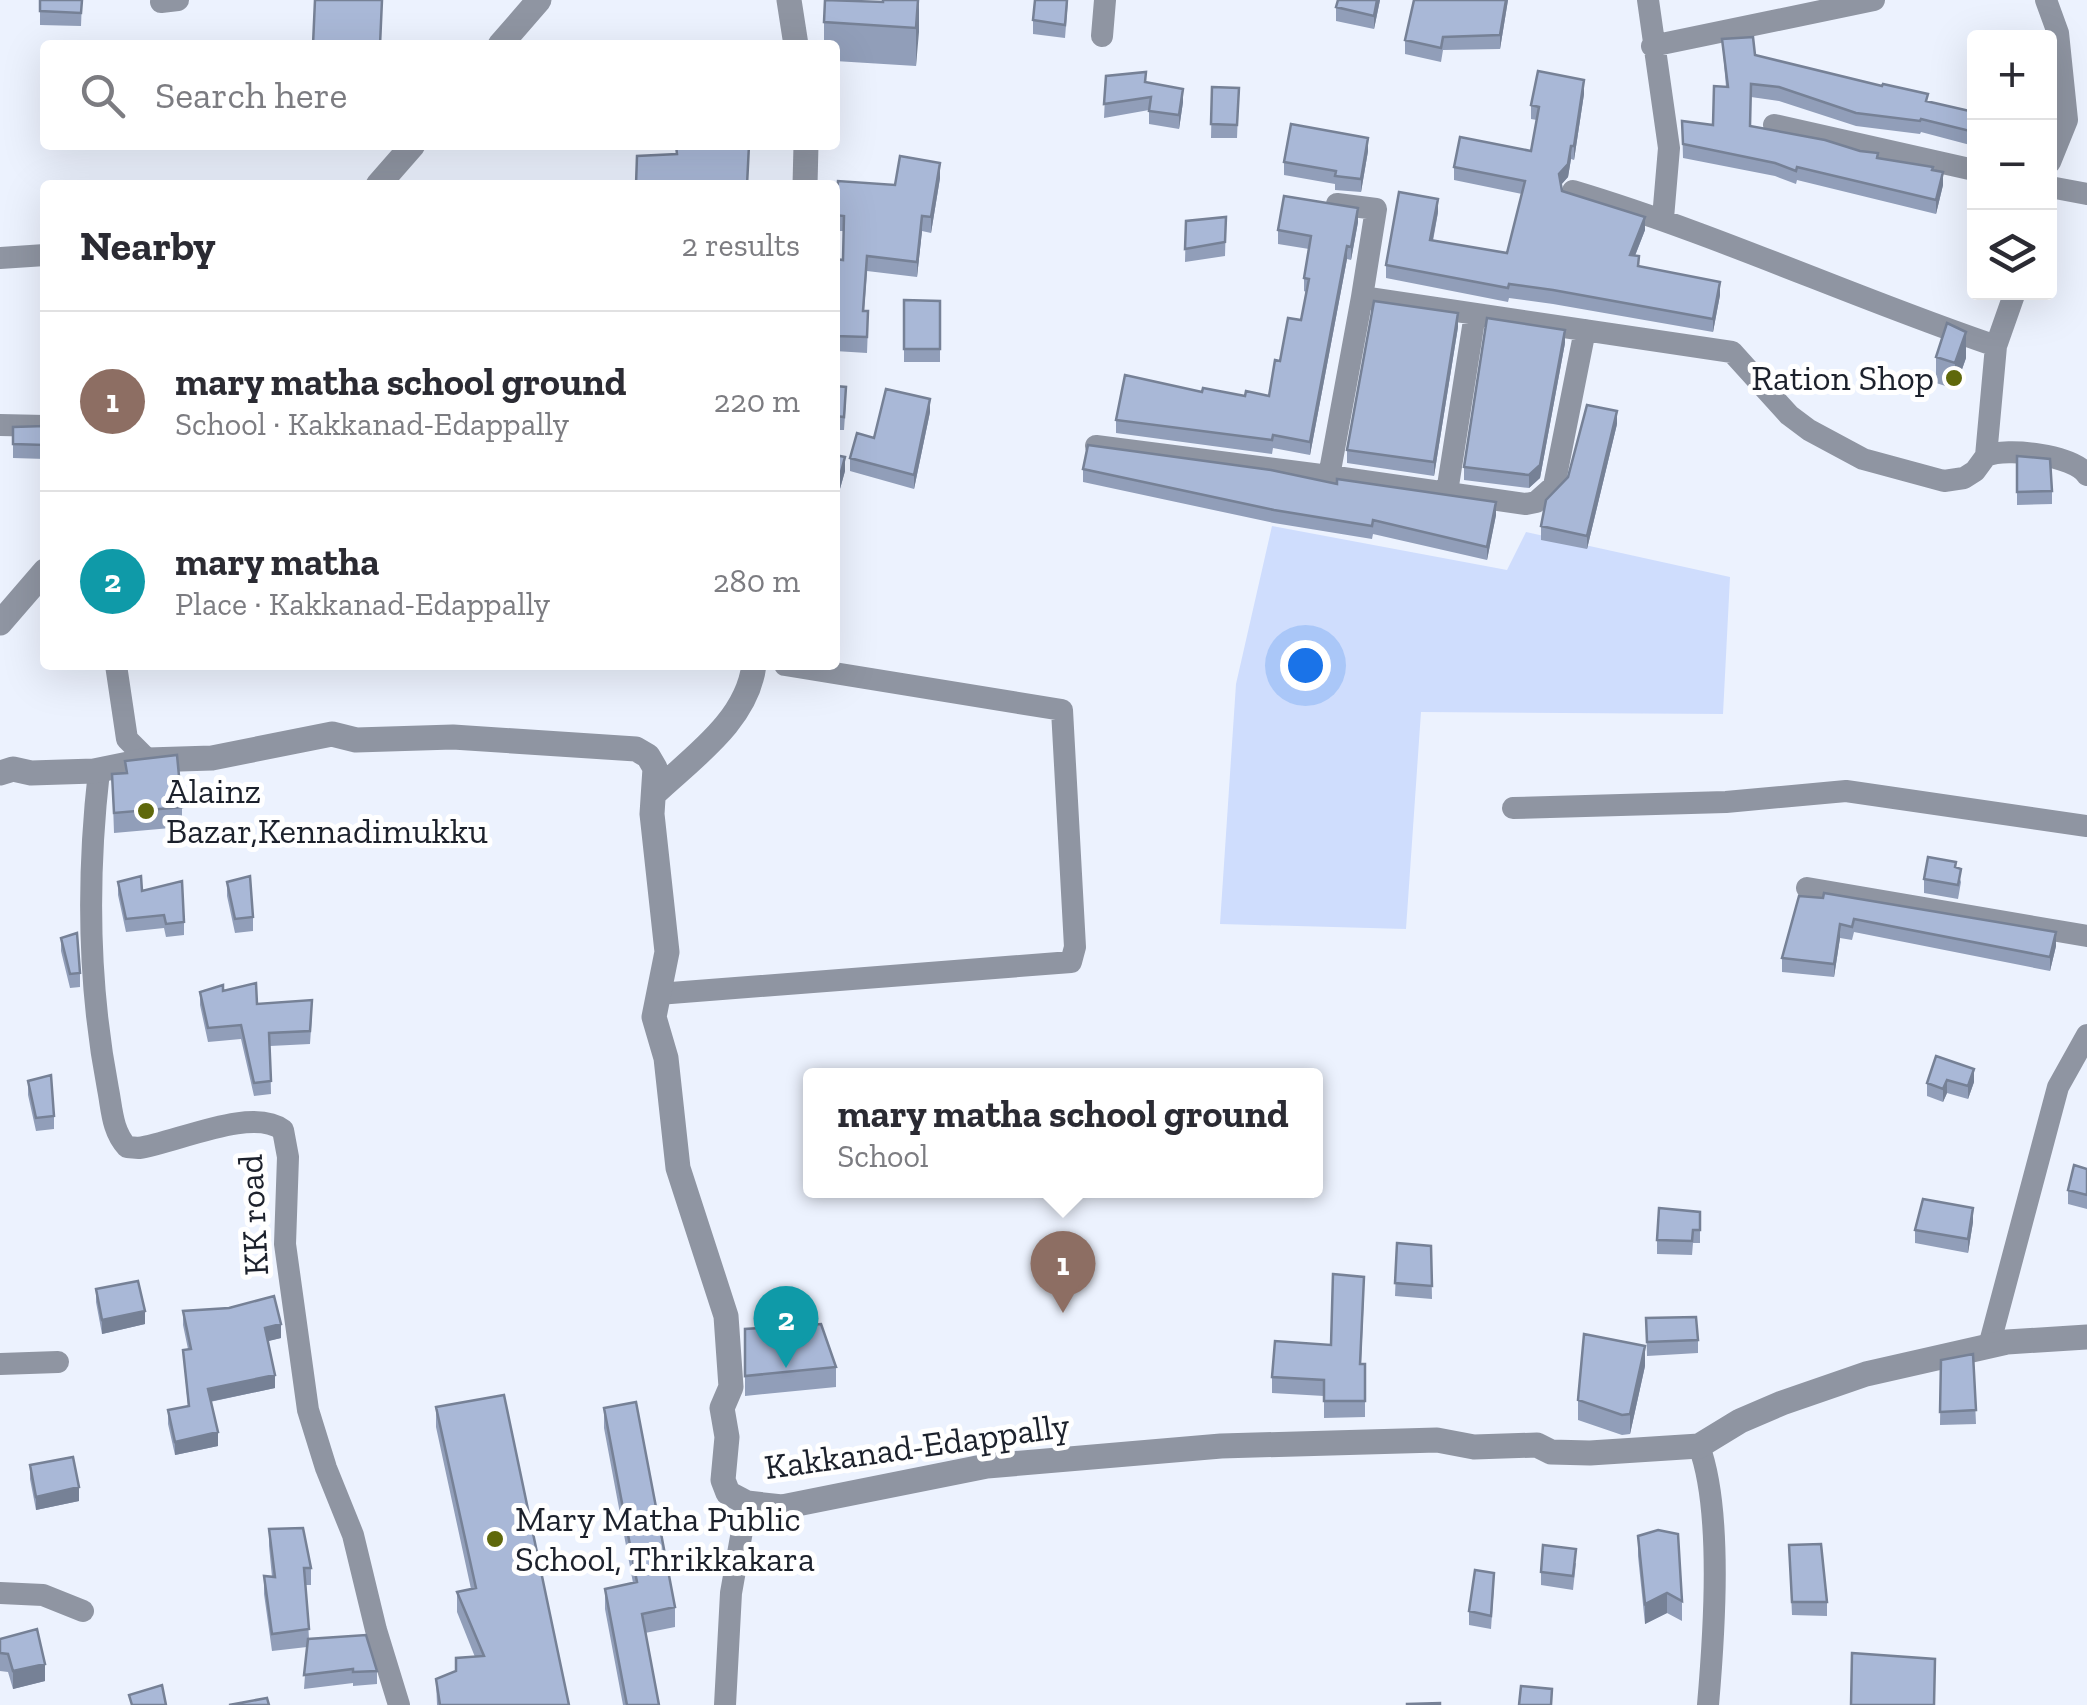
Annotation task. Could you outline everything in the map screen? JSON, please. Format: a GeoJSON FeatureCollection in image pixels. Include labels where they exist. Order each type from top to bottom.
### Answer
{"type":"FeatureCollection","features":[{"type":"Feature","properties":{"kind":"street"},"geometry":{"type":"LineString","coordinates":[[504,40],[539,0]]}},
{"type":"Feature","properties":{"kind":"street"},"geometry":{"type":"LineString","coordinates":[[789,0],[795,40]]}},
{"type":"Feature","properties":{"kind":"street"},"geometry":{"type":"LineString","coordinates":[[1102,36],[1105,0]]}},
{"type":"Feature","properties":{"kind":"street"},"geometry":{"type":"LineString","coordinates":[[1648,0],[1669,148],[1663,218]]}},
{"type":"Feature","properties":{"kind":"street"},"geometry":{"type":"LineString","coordinates":[[1652,46],[1874,0]]}},
{"type":"Feature","properties":{"kind":"street"},"geometry":{"type":"LineString","coordinates":[[2046,0],[2058,34],[2067,120],[2057,145]]}},
{"type":"Feature","properties":{"kind":"street"},"geometry":{"type":"LineString","coordinates":[[1774,124],[1967,168]]}},
{"type":"Feature","properties":{"kind":"street"},"geometry":{"type":"LineString","coordinates":[[382,180],[409,150]]}},
{"type":"Feature","properties":{"kind":"street"},"geometry":{"type":"LineString","coordinates":[[806,150],[806,180]]}},
{"type":"Feature","properties":{"kind":"street"},"geometry":{"type":"LineString","coordinates":[[2057,188],[2087,194]]}},
{"type":"Feature","properties":{"kind":"street"},"geometry":{"type":"LineString","coordinates":[[1573,192],[1663,218],[1911,318],[1996,346]]}},
{"type":"Feature","properties":{"kind":"street"},"geometry":{"type":"LineString","coordinates":[[1329,476],[1376,209],[1337,204]]}},
{"type":"Feature","properties":{"kind":"street"},"geometry":{"type":"LineString","coordinates":[[0,258],[40,255]]}},
{"type":"Feature","properties":{"kind":"street"},"geometry":{"type":"LineString","coordinates":[[1362,297],[1732,352],[1789,414],[1810,430],[1863,459],[1911,474],[1955,480],[1975,471],[1986,456],[1996,346],[2012,300]]}},
{"type":"Feature","properties":{"kind":"street"},"geometry":{"type":"LineString","coordinates":[[1448,492],[1475,314]]}},
{"type":"Feature","properties":{"kind":"street"},"geometry":{"type":"LineString","coordinates":[[1096,446],[1526,504],[1548,495],[1554,486],[1586,330]]}},
{"type":"Feature","properties":{"kind":"street"},"geometry":{"type":"LineString","coordinates":[[0,424],[40,426]]}},
{"type":"Feature","properties":{"kind":"street"},"geometry":{"type":"LineString","coordinates":[[1986,456],[2012,452],[2073,462],[2087,475]]}},
{"type":"Feature","properties":{"kind":"street"},"geometry":{"type":"LineString","coordinates":[[0,623],[40,577]]}},
{"type":"Feature","properties":{"kind":"street"},"geometry":{"type":"LineString","coordinates":[[117,670],[127,739],[148,760]]}},
{"type":"Feature","properties":{"kind":"street"},"geometry":{"type":"LineString","coordinates":[[654,794],[726,726],[751,688],[753,670]]}},
{"type":"Feature","properties":{"kind":"street"},"geometry":{"type":"LineString","coordinates":[[658,994],[1071,962],[1075,946],[1062,710],[815,670]]}},
{"type":"Feature","properties":{"kind":"street","name":"Kakkanad-Edappally"},"geometry":{"type":"LineString","coordinates":[[0,773],[99,770],[148,760],[212,758],[332,734],[356,740],[453,737],[636,749],[648,756],[656,768],[652,814],[667,952],[654,1017],[666,1058],[678,1168],[726,1316],[730,1343],[727,1355],[731,1387],[722,1408],[727,1438],[722,1480],[728,1493],[747,1503],[782,1507],[987,1466],[1221,1446],[1438,1440],[1474,1447],[1537,1445],[1551,1452],[1590,1453],[1700,1446],[1782,1402],[1866,1374],[1989,1346],[2087,1338]]}},
{"type":"Feature","properties":{"kind":"street","name":"KK road"},"geometry":{"type":"LineString","coordinates":[[99,770],[92,879],[94,999],[117,1132],[127,1147],[138,1148],[238,1124],[264,1122],[283,1130],[288,1157],[285,1244],[308,1410],[352,1535],[399,1705]]}},
{"type":"Feature","properties":{"kind":"street"},"geometry":{"type":"LineString","coordinates":[[1514,808],[1726,802],[1846,790],[2087,826]]}},
{"type":"Feature","properties":{"kind":"street"},"geometry":{"type":"LineString","coordinates":[[1806,888],[2087,936]]}},
{"type":"Feature","properties":{"kind":"street"},"geometry":{"type":"LineString","coordinates":[[1989,1346],[2058,1088],[2087,1035]]}},
{"type":"Feature","properties":{"kind":"street"},"geometry":{"type":"LineString","coordinates":[[0,1364],[58,1362]]}},
{"type":"Feature","properties":{"kind":"street"},"geometry":{"type":"LineString","coordinates":[[1700,1446],[1713,1526],[1714,1618],[1708,1705]]}},
{"type":"Feature","properties":{"kind":"street"},"geometry":{"type":"LineString","coordinates":[[725,1705],[731,1594],[747,1503]]}},
{"type":"Feature","properties":{"kind":"street"},"geometry":{"type":"LineString","coordinates":[[0,1593],[43,1595],[83,1611]]}},
{"type":"Feature","properties":{"kind":"shaded area"},"geometry":{"type":"Polygon","coordinates":[[[1272,526],[1507,570],[1526,532],[1730,577],[1723,714],[1421,712],[1406,929],[1220,924],[1236,684],[1272,526]]]}},
{"type":"Feature","properties":{"kind":"building"},"geometry":{"type":"Polygon","coordinates":[[[40,0],[82,0],[81,13],[40,11],[40,0]]]}},
{"type":"Feature","properties":{"kind":"building"},"geometry":{"type":"Polygon","coordinates":[[[315,0],[382,0],[380,40],[313,40],[315,0]]]}},
{"type":"Feature","properties":{"kind":"building"},"geometry":{"type":"Polygon","coordinates":[[[825,0],[918,0],[916,28],[824,22],[825,0]]]}},
{"type":"Feature","properties":{"kind":"building"},"geometry":{"type":"Polygon","coordinates":[[[1035,0],[1067,0],[1065,25],[1033,20],[1035,0]]]}},
{"type":"Feature","properties":{"kind":"building"},"geometry":{"type":"Polygon","coordinates":[[[1338,0],[1377,0],[1374,16],[1336,7],[1338,0]]]}},
{"type":"Feature","properties":{"kind":"building"},"geometry":{"type":"Polygon","coordinates":[[[1414,0],[1506,0],[1500,35],[1443,37],[1441,48],[1405,40],[1414,0]]]}},
{"type":"Feature","properties":{"kind":"building"},"geometry":{"type":"Polygon","coordinates":[[[1753,37],[1755,55],[1928,94],[1926,101],[1967,110],[1967,130],[1921,119],[1856,113],[1779,87],[1751,84],[1750,126],[1878,153],[1877,158],[1933,167],[1932,170],[1943,172],[1936,200],[1683,144],[1682,121],[1713,125],[1714,86],[1728,87],[1722,39],[1753,37]]]}},
{"type":"Feature","properties":{"kind":"building"},"geometry":{"type":"Polygon","coordinates":[[[1538,71],[1584,80],[1574,146],[1568,164],[1559,174],[1562,191],[1645,217],[1630,255],[1639,256],[1638,266],[1720,282],[1713,319],[1386,265],[1399,192],[1438,199],[1430,240],[1507,253],[1525,181],[1454,167],[1460,137],[1531,151],[1539,107],[1531,105],[1538,71]]]}},
{"type":"Feature","properties":{"kind":"building"},"geometry":{"type":"Polygon","coordinates":[[[1146,72],[1145,82],[1183,89],[1179,115],[1149,111],[1151,97],[1104,104],[1106,76],[1146,72]]]}},
{"type":"Feature","properties":{"kind":"building"},"geometry":{"type":"Polygon","coordinates":[[[1212,87],[1239,88],[1237,125],[1211,124],[1212,87]]]}},
{"type":"Feature","properties":{"kind":"building"},"geometry":{"type":"Polygon","coordinates":[[[1291,124],[1368,138],[1361,179],[1284,162],[1291,124]]]}},
{"type":"Feature","properties":{"kind":"building"},"geometry":{"type":"Polygon","coordinates":[[[677,150],[749,150],[747,180],[636,180],[637,156],[677,154],[677,150]]]}},
{"type":"Feature","properties":{"kind":"building"},"geometry":{"type":"Polygon","coordinates":[[[900,156],[940,163],[931,217],[922,216],[917,262],[867,256],[863,311],[868,311],[867,337],[840,336],[844,216],[840,216],[840,181],[895,185],[900,156]]]}},
{"type":"Feature","properties":{"kind":"building"},"geometry":{"type":"Polygon","coordinates":[[[1284,196],[1358,208],[1351,247],[1347,246],[1310,442],[1116,420],[1125,375],[1202,392],[1203,388],[1269,396],[1288,318],[1301,320],[1309,279],[1304,278],[1311,236],[1278,230],[1284,196]]]}},
{"type":"Feature","properties":{"kind":"building"},"geometry":{"type":"Polygon","coordinates":[[[1226,217],[1225,242],[1185,249],[1186,221],[1226,217]]]}},
{"type":"Feature","properties":{"kind":"building"},"geometry":{"type":"Polygon","coordinates":[[[904,300],[940,301],[940,349],[904,349],[904,300]]]}},
{"type":"Feature","properties":{"kind":"building"},"geometry":{"type":"Polygon","coordinates":[[[1374,301],[1458,313],[1434,462],[1347,450],[1374,301]]]}},
{"type":"Feature","properties":{"kind":"building"},"geometry":{"type":"Polygon","coordinates":[[[1487,318],[1565,330],[1540,465],[1529,475],[1464,467],[1487,318]]]}},
{"type":"Feature","properties":{"kind":"building"},"geometry":{"type":"Polygon","coordinates":[[[1947,323],[1966,332],[1955,363],[1936,357],[1947,323]]]}},
{"type":"Feature","properties":{"kind":"building"},"geometry":{"type":"Polygon","coordinates":[[[840,386],[846,387],[844,417],[840,417],[840,386]]]}},
{"type":"Feature","properties":{"kind":"building"},"geometry":{"type":"Polygon","coordinates":[[[886,389],[930,399],[914,475],[850,458],[857,433],[874,438],[886,389]]]}},
{"type":"Feature","properties":{"kind":"building"},"geometry":{"type":"Polygon","coordinates":[[[1587,405],[1617,411],[1587,536],[1541,526],[1546,500],[1568,477],[1587,405]]]}},
{"type":"Feature","properties":{"kind":"building"},"geometry":{"type":"Polygon","coordinates":[[[40,426],[40,445],[13,444],[13,427],[40,426]]]}},
{"type":"Feature","properties":{"kind":"building"},"geometry":{"type":"Polygon","coordinates":[[[1088,445],[1271,470],[1337,484],[1337,479],[1496,502],[1487,547],[1373,520],[1372,526],[1274,510],[1083,469],[1088,445]]]}},
{"type":"Feature","properties":{"kind":"building"},"geometry":{"type":"Polygon","coordinates":[[[2017,456],[2050,459],[2052,491],[2017,492],[2017,456]]]}},
{"type":"Feature","properties":{"kind":"building","name":"Alainz Bazar,Kennadimukku"},"geometry":{"type":"Polygon","coordinates":[[[177,755],[182,807],[114,813],[112,774],[127,773],[125,761],[177,755]]]}},
{"type":"Feature","properties":{"kind":"building"},"geometry":{"type":"Polygon","coordinates":[[[1928,857],[1956,862],[1955,867],[1961,869],[1958,885],[1924,879],[1928,857]]]}},
{"type":"Feature","properties":{"kind":"building"},"geometry":{"type":"Polygon","coordinates":[[[141,876],[142,891],[182,881],[184,922],[166,924],[164,915],[126,919],[118,882],[141,876]]]}},
{"type":"Feature","properties":{"kind":"building"},"geometry":{"type":"Polygon","coordinates":[[[250,876],[253,917],[235,919],[227,882],[250,876]]]}},
{"type":"Feature","properties":{"kind":"building"},"geometry":{"type":"Polygon","coordinates":[[[1824,893],[2056,932],[2050,957],[1854,919],[1852,927],[1840,924],[1834,964],[1782,958],[1799,896],[1823,898],[1824,893]]]}},
{"type":"Feature","properties":{"kind":"building"},"geometry":{"type":"Polygon","coordinates":[[[77,933],[80,973],[70,974],[61,938],[77,933]]]}},
{"type":"Feature","properties":{"kind":"building"},"geometry":{"type":"Polygon","coordinates":[[[256,983],[257,1004],[312,1000],[310,1031],[269,1033],[271,1081],[254,1083],[241,1025],[208,1028],[200,992],[223,985],[223,991],[256,983]]]}},
{"type":"Feature","properties":{"kind":"building"},"geometry":{"type":"Polygon","coordinates":[[[1936,1056],[1974,1069],[1968,1086],[1947,1080],[1943,1089],[1927,1083],[1936,1056]]]}},
{"type":"Feature","properties":{"kind":"building"},"geometry":{"type":"Polygon","coordinates":[[[51,1075],[54,1116],[36,1118],[28,1081],[51,1075]]]}},
{"type":"Feature","properties":{"kind":"building"},"geometry":{"type":"Polygon","coordinates":[[[2074,1165],[2087,1169],[2087,1195],[2068,1190],[2074,1165]]]}},
{"type":"Feature","properties":{"kind":"building"},"geometry":{"type":"Polygon","coordinates":[[[1923,1199],[1973,1208],[1968,1239],[1915,1230],[1923,1199]]]}},
{"type":"Feature","properties":{"kind":"building"},"geometry":{"type":"Polygon","coordinates":[[[1659,1208],[1700,1212],[1700,1230],[1693,1230],[1692,1241],[1657,1240],[1659,1208]]]}},
{"type":"Feature","properties":{"kind":"building"},"geometry":{"type":"Polygon","coordinates":[[[1397,1243],[1431,1246],[1432,1286],[1395,1283],[1397,1243]]]}},
{"type":"Feature","properties":{"kind":"building"},"geometry":{"type":"Polygon","coordinates":[[[1333,1274],[1364,1277],[1360,1364],[1365,1364],[1365,1401],[1324,1401],[1324,1380],[1272,1377],[1275,1341],[1331,1345],[1333,1274]]]}},
{"type":"Feature","properties":{"kind":"building"},"geometry":{"type":"Polygon","coordinates":[[[138,1281],[145,1311],[102,1320],[96,1289],[138,1281]]]}},
{"type":"Feature","properties":{"kind":"building"},"geometry":{"type":"Polygon","coordinates":[[[274,1296],[281,1324],[265,1328],[275,1375],[208,1389],[218,1432],[175,1442],[168,1410],[189,1406],[183,1350],[191,1349],[183,1311],[229,1308],[274,1296]]]}},
{"type":"Feature","properties":{"kind":"building"},"geometry":{"type":"Polygon","coordinates":[[[1696,1317],[1698,1340],[1647,1342],[1646,1318],[1696,1317]]]}},
{"type":"Feature","properties":{"kind":"building"},"geometry":{"type":"Polygon","coordinates":[[[821,1324],[836,1367],[745,1376],[745,1329],[821,1324]]]}},
{"type":"Feature","properties":{"kind":"building"},"geometry":{"type":"Polygon","coordinates":[[[1584,1334],[1645,1346],[1630,1414],[1622,1415],[1578,1400],[1584,1334]]]}},
{"type":"Feature","properties":{"kind":"building"},"geometry":{"type":"Polygon","coordinates":[[[1973,1354],[1976,1410],[1940,1412],[1941,1360],[1973,1354]]]}},
{"type":"Feature","properties":{"kind":"building","name":"Mary Matha Public School, Thrikkakara"},"geometry":{"type":"Polygon","coordinates":[[[504,1395],[569,1705],[440,1705],[436,1679],[456,1671],[456,1658],[484,1656],[457,1592],[476,1588],[436,1407],[504,1395]]]}},
{"type":"Feature","properties":{"kind":"building"},"geometry":{"type":"Polygon","coordinates":[[[636,1402],[675,1607],[642,1614],[659,1705],[627,1705],[605,1589],[637,1582],[604,1408],[636,1402]]]}},
{"type":"Feature","properties":{"kind":"building"},"geometry":{"type":"Polygon","coordinates":[[[73,1457],[79,1487],[36,1497],[30,1465],[73,1457]]]}},
{"type":"Feature","properties":{"kind":"building"},"geometry":{"type":"Polygon","coordinates":[[[303,1528],[311,1568],[304,1568],[309,1629],[272,1634],[264,1576],[275,1577],[269,1529],[303,1528]]]}},
{"type":"Feature","properties":{"kind":"building"},"geometry":{"type":"Polygon","coordinates":[[[1658,1530],[1678,1534],[1682,1601],[1667,1593],[1645,1604],[1638,1536],[1658,1530]]]}},
{"type":"Feature","properties":{"kind":"building"},"geometry":{"type":"Polygon","coordinates":[[[1821,1544],[1827,1602],[1792,1602],[1789,1545],[1821,1544]]]}},
{"type":"Feature","properties":{"kind":"building"},"geometry":{"type":"Polygon","coordinates":[[[1543,1545],[1576,1549],[1573,1576],[1541,1572],[1543,1545]]]}},
{"type":"Feature","properties":{"kind":"building"},"geometry":{"type":"Polygon","coordinates":[[[1475,1570],[1494,1573],[1491,1616],[1469,1611],[1475,1570]]]}},
{"type":"Feature","properties":{"kind":"building"},"geometry":{"type":"Polygon","coordinates":[[[37,1629],[45,1664],[13,1671],[8,1654],[0,1653],[0,1639],[37,1629]]]}},
{"type":"Feature","properties":{"kind":"building"},"geometry":{"type":"Polygon","coordinates":[[[366,1635],[377,1671],[353,1669],[304,1675],[308,1639],[366,1635]]]}},
{"type":"Feature","properties":{"kind":"building"},"geometry":{"type":"Polygon","coordinates":[[[1852,1653],[1935,1659],[1934,1705],[1851,1705],[1852,1653]]]}},
{"type":"Feature","properties":{"kind":"building"},"geometry":{"type":"Polygon","coordinates":[[[162,1685],[166,1705],[132,1705],[129,1695],[162,1685]]]}},
{"type":"Feature","properties":{"kind":"building"},"geometry":{"type":"Polygon","coordinates":[[[1521,1686],[1552,1689],[1551,1705],[1519,1705],[1521,1686]]]}},
{"type":"Feature","properties":{"kind":"building"},"geometry":{"type":"Polygon","coordinates":[[[267,1698],[269,1705],[229,1705],[267,1698]]]}},
{"type":"Feature","properties":{"kind":"place","name":"Ration Shop"},"geometry":{"type":"Point","coordinates":[1954,378]}},
{"type":"Feature","properties":{"kind":"place","name":"Alainz Bazar,Kennadimukku"},"geometry":{"type":"Point","coordinates":[146,811]}},
{"type":"Feature","properties":{"kind":"place","name":"mary matha school ground"},"geometry":{"type":"Point","coordinates":[1063,1313]}},
{"type":"Feature","properties":{"kind":"place","name":"mary matha"},"geometry":{"type":"Point","coordinates":[786,1368]}},
{"type":"Feature","properties":{"kind":"place","name":"Mary Matha Public School, Thrikkakara"},"geometry":{"type":"Point","coordinates":[495,1539]}}]}
